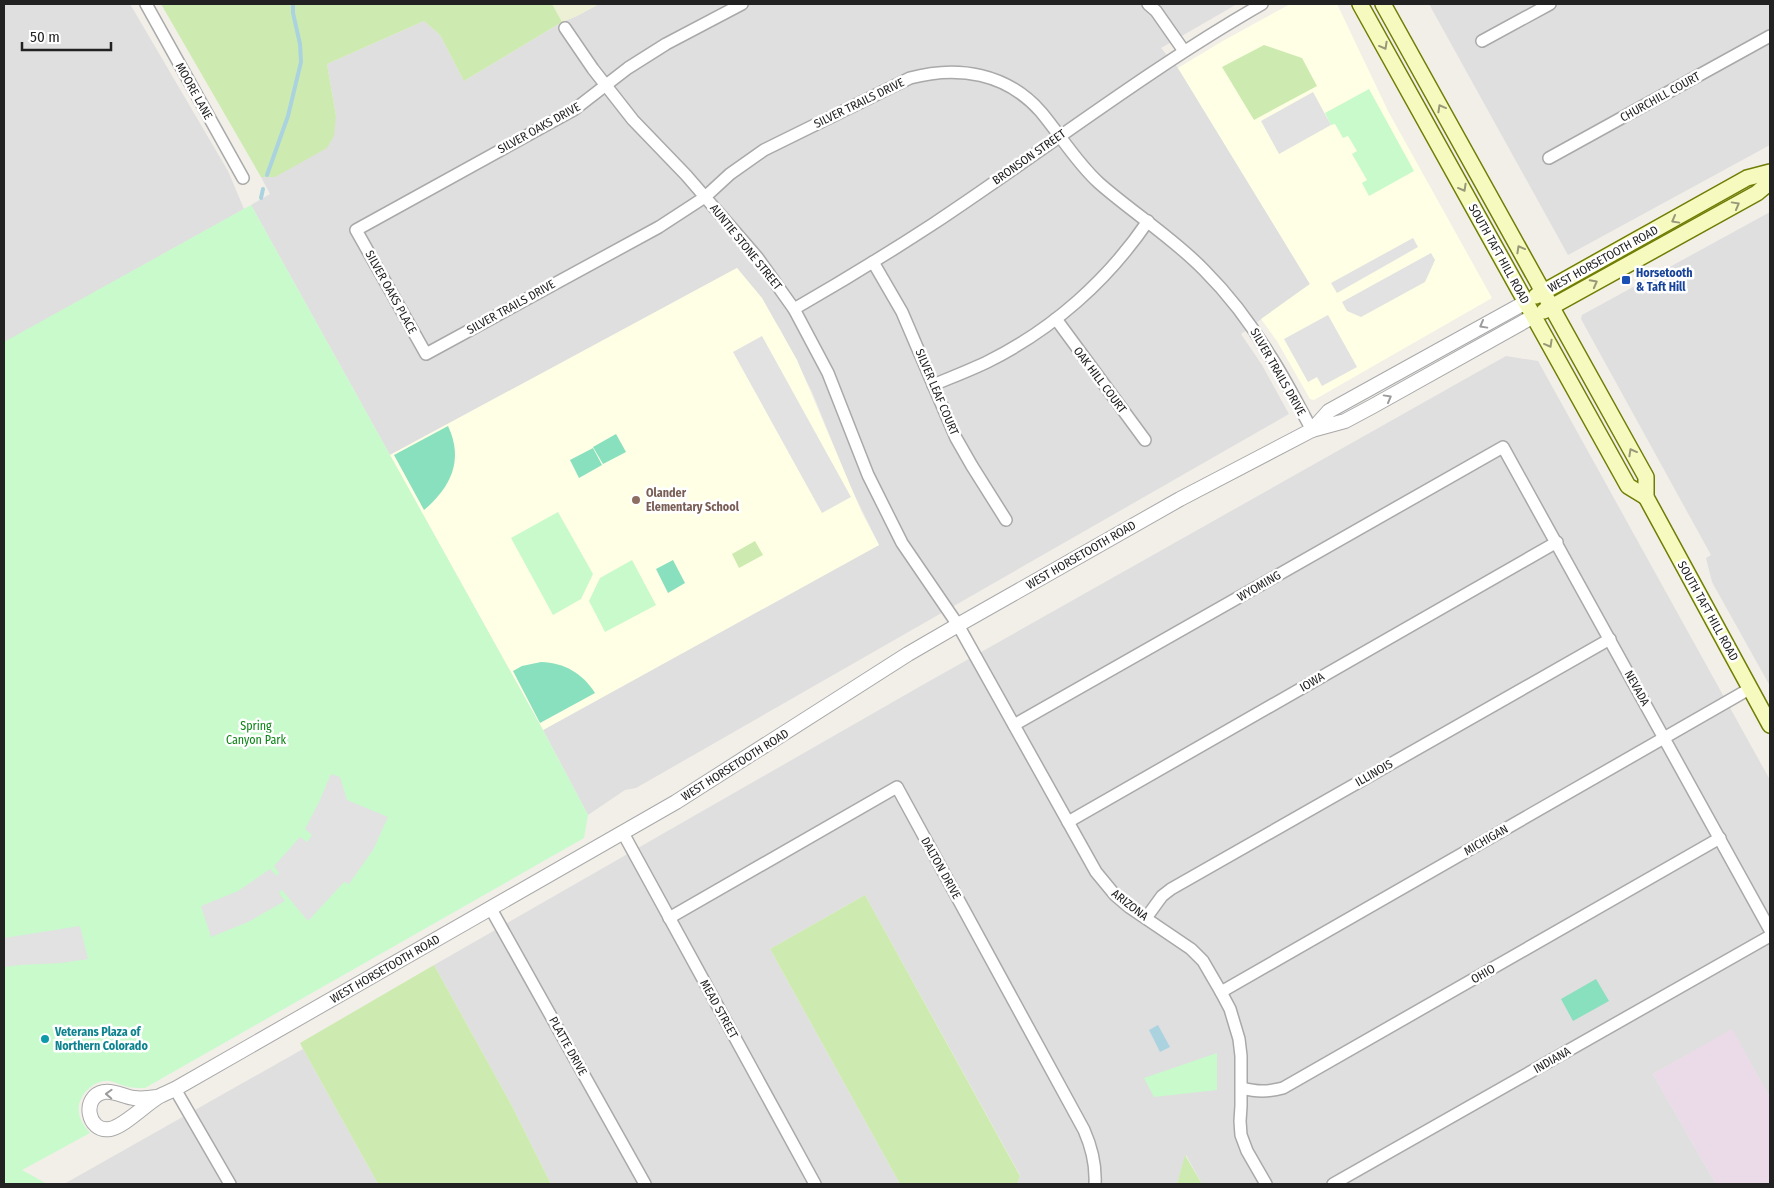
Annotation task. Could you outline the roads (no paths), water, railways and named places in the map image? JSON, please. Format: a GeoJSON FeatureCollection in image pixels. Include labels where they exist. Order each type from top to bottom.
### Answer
{"type":"FeatureCollection","features":[{"type":"Feature","properties":{"kind":"main road","name":"SOUTH TAFT HILL ROAD"},"geometry":{"type":"LineString","coordinates":[[1360,4],[1628,486],[1646,497]]}},
{"type":"Feature","properties":{"kind":"main road","name":"SOUTH TAFT HILL ROAD"},"geometry":{"type":"LineString","coordinates":[[1383,4],[1646,477],[1646,497],[1770,725]]}},
{"type":"Feature","properties":{"kind":"main road","name":"WEST HORSETOOTH ROAD"},"geometry":{"type":"LineString","coordinates":[[1526,302],[1747,178],[1770,172]]}},
{"type":"Feature","properties":{"kind":"main road","name":"WEST HORSETOOTH ROAD"},"geometry":{"type":"LineString","coordinates":[[1534,316],[1757,193],[1770,182]]}},
{"type":"Feature","properties":{"kind":"street","name":"MOORE LANE"},"geometry":{"type":"LineString","coordinates":[[146,4],[243,178]]}},
{"type":"Feature","properties":{"kind":"street","name":"SILVER OAKS DRIVE"},"geometry":{"type":"LineString","coordinates":[[356,230],[575,109],[628,68],[666,44],[742,4]]}},
{"type":"Feature","properties":{"kind":"street"},"geometry":{"type":"LineString","coordinates":[[1148,4],[1156,10],[1184,51]]}},
{"type":"Feature","properties":{"kind":"street","name":"BRONSON STREET"},"geometry":{"type":"LineString","coordinates":[[794,308],[874,262],[933,224],[1184,51],[1262,4]]}},
{"type":"Feature","properties":{"kind":"street"},"geometry":{"type":"LineString","coordinates":[[1482,41],[1550,4]]}},
{"type":"Feature","properties":{"kind":"street","name":"AUNTIE STONE STREET"},"geometry":{"type":"LineString","coordinates":[[565,28],[605,86],[632,120],[705,197],[757,257],[794,308],[828,373],[864,467],[888,517],[902,543],[958,625]]}},
{"type":"Feature","properties":{"kind":"street","name":"CHURCHILL COURT"},"geometry":{"type":"LineString","coordinates":[[1549,158],[1770,36]]}},
{"type":"Feature","properties":{"kind":"street","name":"SILVER TRAILS DRIVE"},"geometry":{"type":"LineString","coordinates":[[426,354],[658,227],[705,197],[730,174],[764,150],[894,84],[926,73],[959,71],[976,74],[1004,84],[1032,102],[1092,176],[1114,196],[1176,244],[1204,270],[1240,312],[1270,354],[1312,430]]}},
{"type":"Feature","properties":{"kind":"street"},"geometry":{"type":"LineString","coordinates":[[933,385],[988,361],[1023,342],[1056,319],[1084,296],[1111,269],[1148,221]]}},
{"type":"Feature","properties":{"kind":"street","name":"SILVER OAKS PLACE"},"geometry":{"type":"LineString","coordinates":[[356,230],[426,354]]}},
{"type":"Feature","properties":{"kind":"street","name":"SILVER LEAF COURT"},"geometry":{"type":"LineString","coordinates":[[874,262],[902,312],[956,438],[1006,520]]}},
{"type":"Feature","properties":{"kind":"street","name":"WEST HORSETOOTH ROAD"},"geometry":{"type":"LineString","coordinates":[[1312,430],[1329,411],[1526,302]]}},
{"type":"Feature","properties":{"kind":"street","name":"WEST HORSETOOTH ROAD"},"geometry":{"type":"LineString","coordinates":[[157,1098],[624,833],[676,802],[908,654],[1180,498],[1312,430],[1359,414],[1534,316]]}},
{"type":"Feature","properties":{"kind":"street","name":"OAK HILL COURT"},"geometry":{"type":"LineString","coordinates":[[1056,319],[1145,440]]}},
{"type":"Feature","properties":{"kind":"street","name":"NEVADA"},"geometry":{"type":"LineString","coordinates":[[1503,447],[1770,930]]}},
{"type":"Feature","properties":{"kind":"street","name":"WYOMING"},"geometry":{"type":"LineString","coordinates":[[1014,725],[1503,447]]}},
{"type":"Feature","properties":{"kind":"street","name":"IOWA"},"geometry":{"type":"LineString","coordinates":[[1068,822],[1556,542]]}},
{"type":"Feature","properties":{"kind":"street","name":"ARIZONA"},"geometry":{"type":"LineString","coordinates":[[958,625],[1096,872],[1106,885],[1129,906],[1191,949],[1202,961],[1221,992],[1230,1009],[1239,1039],[1242,1088],[1241,1135],[1247,1152],[1266,1184]]}},
{"type":"Feature","properties":{"kind":"street","name":"ILLINOIS"},"geometry":{"type":"LineString","coordinates":[[1146,918],[1162,896],[1171,889],[1610,639]]}},
{"type":"Feature","properties":{"kind":"street","name":"MICHIGAN"},"geometry":{"type":"LineString","coordinates":[[1221,992],[1750,688]]}},
{"type":"Feature","properties":{"kind":"street","name":"DALTON DRIVE"},"geometry":{"type":"LineString","coordinates":[[669,918],[897,787],[1084,1130],[1094,1161],[1095,1184]]}},
{"type":"Feature","properties":{"kind":"street","name":"MEAD STREET"},"geometry":{"type":"LineString","coordinates":[[624,833],[815,1184]]}},
{"type":"Feature","properties":{"kind":"street","name":"OHIO"},"geometry":{"type":"LineString","coordinates":[[1242,1088],[1256,1092],[1270,1092],[1282,1088],[1720,838]]}},
{"type":"Feature","properties":{"kind":"street","name":"PLATTE DRIVE"},"geometry":{"type":"LineString","coordinates":[[491,909],[645,1184]]}},
{"type":"Feature","properties":{"kind":"street","name":"INDIANA"},"geometry":{"type":"LineString","coordinates":[[1333,1184],[1770,936]]}},
{"type":"Feature","properties":{"kind":"street"},"geometry":{"type":"LineString","coordinates":[[175,1089],[230,1184]]}},
{"type":"Feature","properties":{"kind":"water"},"geometry":{"type":"Polygon","coordinates":[[[1158,1025],[1170,1047],[1160,1052],[1149,1030],[1158,1025]]]}},
{"type":"Feature","properties":{"kind":"waterway"},"geometry":{"type":"LineString","coordinates":[[267,175],[288,116],[301,62],[293,4]]}},
{"type":"Feature","properties":{"kind":"waterway"},"geometry":{"type":"LineString","coordinates":[[261,198],[263,189]]}},
{"type":"Feature","properties":{"kind":"place","name":"Horsetooth & Taft Hill"},"geometry":{"type":"Point","coordinates":[1626,280]}},
{"type":"Feature","properties":{"kind":"place","name":"Olander Elementary School"},"geometry":{"type":"Point","coordinates":[636,500]}},
{"type":"Feature","properties":{"kind":"place","name":"Veterans Plaza of Northern Colorado"},"geometry":{"type":"Point","coordinates":[45,1039]}},
{"type":"Feature","properties":{"kind":"park label","name":"Spring Canyon Park"},"geometry":{"type":"Point","coordinates":[256,733]}}]}
